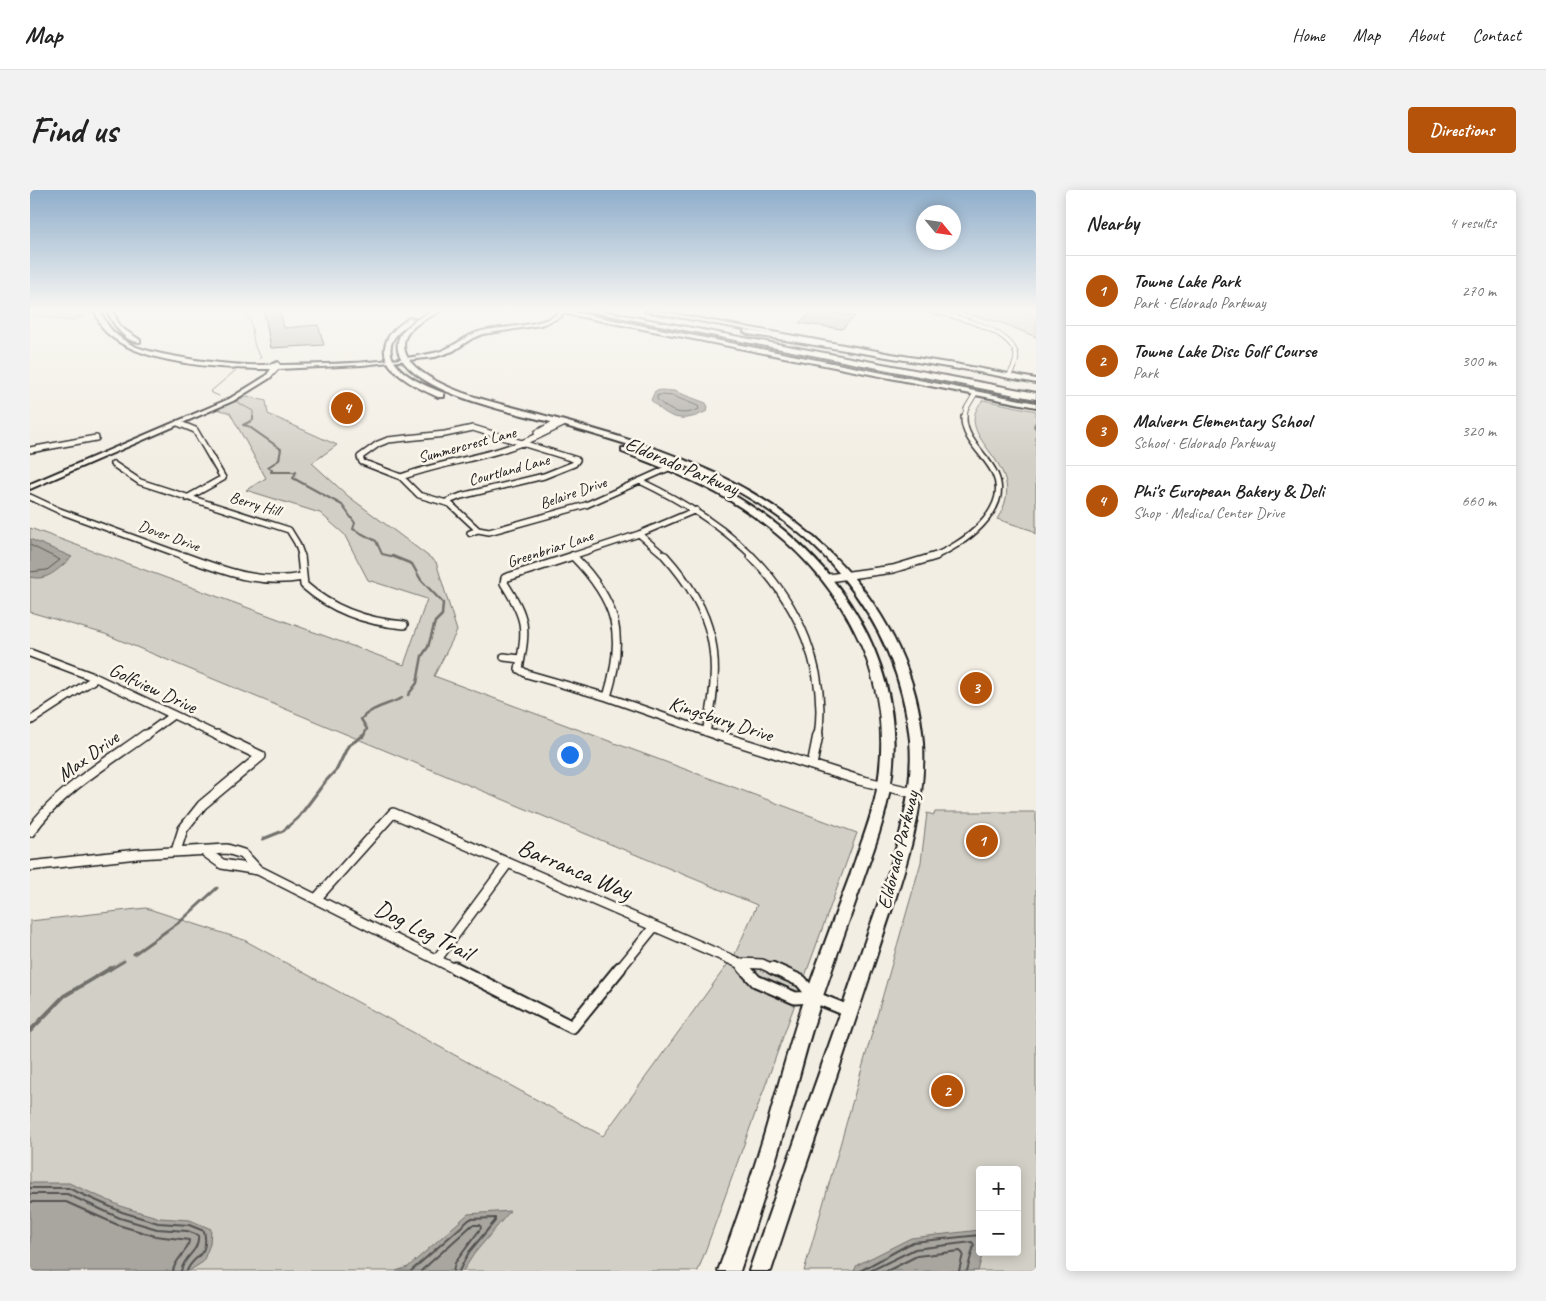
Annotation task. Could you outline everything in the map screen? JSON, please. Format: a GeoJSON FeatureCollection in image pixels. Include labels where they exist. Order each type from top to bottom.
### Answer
{"type":"FeatureCollection","features":[{"type":"Feature","properties":{"kind":"highway"},"geometry":{"type":"LineString","coordinates":[[853,361],[869,369],[1035,399]]}},
{"type":"Feature","properties":{"kind":"highway"},"geometry":{"type":"LineString","coordinates":[[864,361],[1035,399]]}},
{"type":"Feature","properties":{"kind":"highway"},"geometry":{"type":"LineString","coordinates":[[927,361],[959,367]]}},
{"type":"Feature","properties":{"kind":"main road"},"geometry":{"type":"LineString","coordinates":[[392,361],[405,377],[425,388],[435,387],[471,400]]}},
{"type":"Feature","properties":{"kind":"main road","name":"Eldorado Parkway"},"geometry":{"type":"LineString","coordinates":[[407,361],[422,377],[471,400],[555,425],[642,447],[721,479],[755,498],[804,532],[848,576],[878,616],[896,652],[905,676],[915,729],[917,756],[915,793],[902,849],[851,1012],[782,1202],[760,1271]]}},
{"type":"Feature","properties":{"kind":"main road","name":"Eldorado Parkway"},"geometry":{"type":"LineString","coordinates":[[555,425],[670,467],[711,486],[740,502],[798,546],[828,578],[862,630],[875,662],[880,682],[888,731],[884,787],[872,832],[791,1065],[777,1124],[729,1271]]}},
{"type":"Feature","properties":{"kind":"main road"},"geometry":{"type":"LineString","coordinates":[[740,502],[755,498]]}},
{"type":"Feature","properties":{"kind":"street"},"geometry":{"type":"LineString","coordinates":[[198,361],[211,364],[277,366],[363,361]]}},
{"type":"Feature","properties":{"kind":"street"},"geometry":{"type":"LineString","coordinates":[[227,361],[277,366]]}},
{"type":"Feature","properties":{"kind":"street"},"geometry":{"type":"LineString","coordinates":[[808,361],[975,394],[1035,399]]}},
{"type":"Feature","properties":{"kind":"street"},"geometry":{"type":"LineString","coordinates":[[928,361],[1036,380]]}},
{"type":"Feature","properties":{"kind":"street"},"geometry":{"type":"LineString","coordinates":[[1010,376],[1016,361]]}},
{"type":"Feature","properties":{"kind":"street"},"geometry":{"type":"LineString","coordinates":[[30,487],[244,393],[268,377],[277,366]]}},
{"type":"Feature","properties":{"kind":"street"},"geometry":{"type":"LineString","coordinates":[[828,578],[900,568],[937,555],[965,538],[983,523],[991,512],[997,496],[998,481],[991,465],[967,432],[964,413],[975,394]]}},
{"type":"Feature","properties":{"kind":"street"},"geometry":{"type":"LineString","coordinates":[[178,423],[195,430],[222,478],[187,498]]}},
{"type":"Feature","properties":{"kind":"street","name":"Summercrest Lane"},"geometry":{"type":"LineString","coordinates":[[401,477],[434,465],[489,455],[526,442],[538,436],[537,433],[555,425]]}},
{"type":"Feature","properties":{"kind":"street"},"geometry":{"type":"LineString","coordinates":[[478,530],[454,506],[419,495],[401,477],[362,462],[360,457],[378,444],[395,438],[436,435],[473,428],[526,442]]}},
{"type":"Feature","properties":{"kind":"street"},"geometry":{"type":"LineString","coordinates":[[30,450],[96,438]]}},
{"type":"Feature","properties":{"kind":"street","name":"Courtland Lane"},"geometry":{"type":"LineString","coordinates":[[446,502],[461,496],[544,476],[564,469],[577,460],[576,458],[526,442]]}},
{"type":"Feature","properties":{"kind":"street"},"geometry":{"type":"LineString","coordinates":[[30,481],[124,445]]}},
{"type":"Feature","properties":{"kind":"street","name":"Belaire Drive"},"geometry":{"type":"LineString","coordinates":[[470,533],[478,530],[489,532],[586,505],[682,462]]}},
{"type":"Feature","properties":{"kind":"street","name":"Berry Hill"},"geometry":{"type":"LineString","coordinates":[[113,464],[140,482],[289,530],[297,541],[301,554],[303,577]]}},
{"type":"Feature","properties":{"kind":"street"},"geometry":{"type":"LineString","coordinates":[[640,481],[696,510],[719,525],[756,559],[774,579],[790,604],[812,658],[818,684],[820,712],[818,739],[812,765]]}},
{"type":"Feature","properties":{"kind":"street","name":"Dover Drive"},"geometry":{"type":"LineString","coordinates":[[30,496],[60,511],[238,576],[263,582],[281,582],[303,577]]}},
{"type":"Feature","properties":{"kind":"street","name":"Greenbriar Lane"},"geometry":{"type":"LineString","coordinates":[[519,669],[525,638],[524,622],[520,608],[504,580],[527,569],[639,534],[696,510]]}},
{"type":"Feature","properties":{"kind":"street"},"geometry":{"type":"LineString","coordinates":[[639,534],[668,559],[684,578],[696,596],[706,618],[717,665],[716,692],[706,732]]}},
{"type":"Feature","properties":{"kind":"street"},"geometry":{"type":"LineString","coordinates":[[572,556],[597,582],[607,599],[614,617],[618,636],[618,657],[614,678],[607,697]]}},
{"type":"Feature","properties":{"kind":"street"},"geometry":{"type":"LineString","coordinates":[[303,577],[304,585],[310,591],[334,607],[386,624],[404,625]]}},
{"type":"Feature","properties":{"kind":"street","name":"Golfview Drive"},"geometry":{"type":"LineString","coordinates":[[30,653],[96,678],[261,756],[202,805],[183,829],[176,851]]}},
{"type":"Feature","properties":{"kind":"street"},"geometry":{"type":"LineString","coordinates":[[504,657],[520,659]]}},
{"type":"Feature","properties":{"kind":"street","name":"Kingsbury Drive"},"geometry":{"type":"LineString","coordinates":[[519,669],[527,674],[607,697],[706,732],[884,787],[915,793]]}},
{"type":"Feature","properties":{"kind":"street"},"geometry":{"type":"LineString","coordinates":[[30,721],[96,678]]}},
{"type":"Feature","properties":{"kind":"street","name":"Max Drive"},"geometry":{"type":"LineString","coordinates":[[30,832],[38,820],[63,795],[173,715]]}},
{"type":"Feature","properties":{"kind":"street","name":"Barranca Way"},"geometry":{"type":"LineString","coordinates":[[316,899],[393,813],[739,963],[762,964],[801,980],[814,997]]}},
{"type":"Feature","properties":{"kind":"street","name":"Dog Leg Trail"},"geometry":{"type":"LineString","coordinates":[[30,866],[176,851],[234,850],[250,858],[258,870]]}},
{"type":"Feature","properties":{"kind":"street","name":"Dog Leg Trail"},"geometry":{"type":"LineString","coordinates":[[204,851],[212,860],[224,865],[258,870],[572,1028],[654,927]]}},
{"type":"Feature","properties":{"kind":"street"},"geometry":{"type":"LineString","coordinates":[[437,959],[508,863]]}},
{"type":"Feature","properties":{"kind":"street","name":"Barranca Way"},"geometry":{"type":"LineString","coordinates":[[739,963],[756,981],[795,998],[814,997],[851,1012]]}},
{"type":"Feature","properties":{"kind":"shaded area"},"geometry":{"type":"Polygon","coordinates":[[[248,396],[266,401],[268,414],[337,445],[312,463],[348,496],[436,562],[457,631],[434,676],[857,833],[698,1271],[30,1271],[30,921],[146,908],[244,940],[603,1136],[735,954],[757,905],[105,634],[30,612],[30,528],[404,665],[427,599],[368,580],[344,534],[320,513],[246,490],[266,478],[230,413],[217,409],[248,396]]]}},
{"type":"Feature","properties":{"kind":"shaded area"},"geometry":{"type":"Polygon","coordinates":[[[983,400],[1036,411],[1036,534],[1031,530],[997,519],[1006,499],[1006,482],[1000,467],[975,427],[975,414],[983,400]]]}},
{"type":"Feature","properties":{"kind":"shaded area"},"geometry":{"type":"Polygon","coordinates":[[[935,812],[1036,812],[1036,1271],[804,1271],[921,862],[927,813],[934,815],[935,812]]]}},
{"type":"Feature","properties":{"kind":"water"},"geometry":{"type":"Polygon","coordinates":[[[655,391],[674,391],[706,403],[707,411],[683,418],[670,415],[651,400],[655,391]]]}},
{"type":"Feature","properties":{"kind":"water"},"geometry":{"type":"Polygon","coordinates":[[[30,539],[72,557],[48,576],[42,578],[30,577],[30,539]]]}},
{"type":"Feature","properties":{"kind":"water"},"geometry":{"type":"Polygon","coordinates":[[[30,1183],[69,1183],[123,1207],[160,1218],[190,1220],[211,1229],[210,1244],[203,1262],[189,1271],[30,1271],[30,1183]]]}},
{"type":"Feature","properties":{"kind":"water"},"geometry":{"type":"Polygon","coordinates":[[[510,1211],[474,1254],[463,1271],[396,1271],[408,1267],[468,1214],[510,1211]]]}},
{"type":"Feature","properties":{"kind":"water"},"geometry":{"type":"Polygon","coordinates":[[[976,1230],[976,1256],[982,1256],[978,1271],[854,1271],[857,1265],[911,1238],[976,1230]]]}},
{"type":"Feature","properties":{"kind":"waterway"},"geometry":{"type":"LineString","coordinates":[[219,396],[210,392],[236,370]]}},
{"type":"Feature","properties":{"kind":"waterway"},"geometry":{"type":"LineString","coordinates":[[235,401],[253,411],[253,420],[243,425],[248,426],[281,449],[279,460],[268,467],[272,470],[271,472],[296,472],[293,478],[342,505],[355,523],[353,529],[376,541],[382,554],[394,557]]}},
{"type":"Feature","properties":{"kind":"waterway"},"geometry":{"type":"LineString","coordinates":[[1036,422],[1034,426],[1036,429]]}},
{"type":"Feature","properties":{"kind":"waterway"},"geometry":{"type":"LineString","coordinates":[[394,557],[412,564],[421,580],[443,603],[442,615],[435,622],[428,647],[422,656],[417,683],[408,695]]}},
{"type":"Feature","properties":{"kind":"waterway"},"geometry":{"type":"LineString","coordinates":[[364,735],[367,729],[361,719],[365,715],[402,698]]}},
{"type":"Feature","properties":{"kind":"waterway"},"geometry":{"type":"LineString","coordinates":[[263,839],[283,831],[298,818],[337,769],[348,746],[364,735]]}},
{"type":"Feature","properties":{"kind":"waterway"},"geometry":{"type":"LineString","coordinates":[[134,954],[182,920],[217,888]]}},
{"type":"Feature","properties":{"kind":"waterway"},"geometry":{"type":"LineString","coordinates":[[109,970],[124,961]]}},
{"type":"Feature","properties":{"kind":"waterway"},"geometry":{"type":"LineString","coordinates":[[30,1031],[64,996],[111,968]]}},
{"type":"Feature","properties":{"kind":"place","name":"Phi's European Bakery & Deli"},"geometry":{"type":"Point","coordinates":[347,408]}},
{"type":"Feature","properties":{"kind":"place","name":"Malvern Elementary School"},"geometry":{"type":"Point","coordinates":[976,688]}},
{"type":"Feature","properties":{"kind":"place","name":"Towne Lake Park"},"geometry":{"type":"Point","coordinates":[982,841]}},
{"type":"Feature","properties":{"kind":"place","name":"Towne Lake Disc Golf Course"},"geometry":{"type":"Point","coordinates":[947,1091]}}]}
